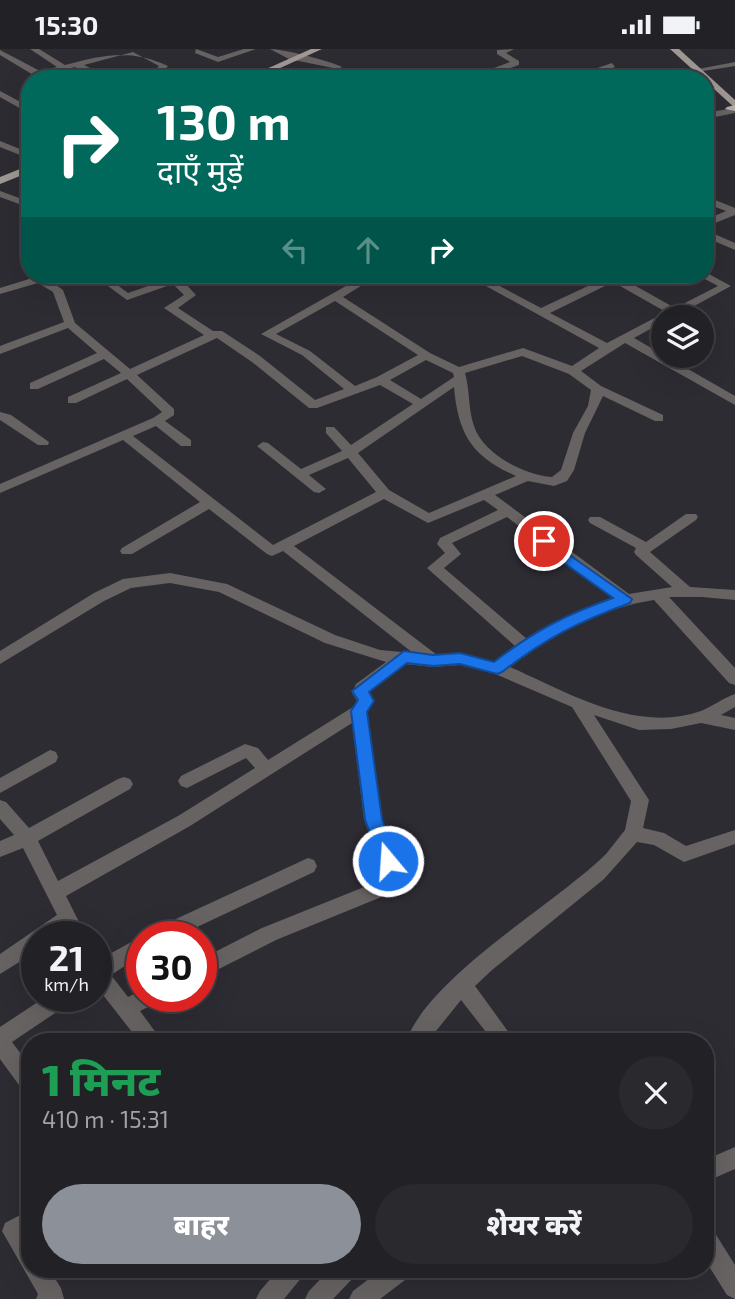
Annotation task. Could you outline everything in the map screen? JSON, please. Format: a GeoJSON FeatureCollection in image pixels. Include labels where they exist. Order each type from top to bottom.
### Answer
{"type":"FeatureCollection","features":[{"type":"Feature","properties":{"kind":"main road"},"geometry":{"type":"LineString","coordinates":[[270,69],[310,49]]}},
{"type":"Feature","properties":{"kind":"main road"},"geometry":{"type":"LineString","coordinates":[[263,70],[318,49]]}},
{"type":"Feature","properties":{"kind":"main road"},"geometry":{"type":"LineString","coordinates":[[667,49],[693,70]]}},
{"type":"Feature","properties":{"kind":"main road"},"geometry":{"type":"LineString","coordinates":[[674,49],[694,70]]}},
{"type":"Feature","properties":{"kind":"main road"},"geometry":{"type":"LineString","coordinates":[[714,90],[733,110]]}},
{"type":"Feature","properties":{"kind":"main road"},"geometry":{"type":"LineString","coordinates":[[714,93],[733,110]]}},
{"type":"Feature","properties":{"kind":"main road"},"geometry":{"type":"LineString","coordinates":[[0,184],[21,175]]}},
{"type":"Feature","properties":{"kind":"street"},"geometry":{"type":"LineString","coordinates":[[34,49],[64,68]]}},
{"type":"Feature","properties":{"kind":"street"},"geometry":{"type":"LineString","coordinates":[[59,70],[134,49],[164,66],[160,70]]}},
{"type":"Feature","properties":{"kind":"street"},"geometry":{"type":"LineString","coordinates":[[205,49],[198,51],[218,60],[252,49]]}},
{"type":"Feature","properties":{"kind":"street"},"geometry":{"type":"LineString","coordinates":[[274,49],[338,67]]}},
{"type":"Feature","properties":{"kind":"street"},"geometry":{"type":"LineString","coordinates":[[497,70],[516,63],[500,52],[510,49]]}},
{"type":"Feature","properties":{"kind":"street"},"geometry":{"type":"LineString","coordinates":[[0,52],[32,70]]}},
{"type":"Feature","properties":{"kind":"street"},"geometry":{"type":"LineString","coordinates":[[17,62],[44,55]]}},
{"type":"Feature","properties":{"kind":"street"},"geometry":{"type":"LineString","coordinates":[[713,70],[735,64]]}},
{"type":"Feature","properties":{"kind":"street"},"geometry":{"type":"LineString","coordinates":[[77,65],[87,70]]}},
{"type":"Feature","properties":{"kind":"street"},"geometry":{"type":"LineString","coordinates":[[597,70],[612,65]]}},
{"type":"Feature","properties":{"kind":"street"},"geometry":{"type":"LineString","coordinates":[[0,94],[21,106]]}},
{"type":"Feature","properties":{"kind":"street"},"geometry":{"type":"LineString","coordinates":[[714,114],[733,110]]}},
{"type":"Feature","properties":{"kind":"street"},"geometry":{"type":"LineString","coordinates":[[0,144],[21,152]]}},
{"type":"Feature","properties":{"kind":"street"},"geometry":{"type":"LineString","coordinates":[[0,194],[21,202]]}},
{"type":"Feature","properties":{"kind":"street"},"geometry":{"type":"LineString","coordinates":[[714,203],[734,211]]}},
{"type":"Feature","properties":{"kind":"street"},"geometry":{"type":"LineString","coordinates":[[714,221],[734,211]]}},
{"type":"Feature","properties":{"kind":"street"},"geometry":{"type":"LineString","coordinates":[[714,237],[735,247]]}},
{"type":"Feature","properties":{"kind":"street"},"geometry":{"type":"LineString","coordinates":[[689,305],[726,286],[714,280]]}},
{"type":"Feature","properties":{"kind":"street"},"geometry":{"type":"LineString","coordinates":[[0,291],[23,284]]}},
{"type":"Feature","properties":{"kind":"street"},"geometry":{"type":"LineString","coordinates":[[0,489],[157,421],[170,412],[130,374],[69,324],[58,290],[48,284]]}},
{"type":"Feature","properties":{"kind":"street"},"geometry":{"type":"LineString","coordinates":[[110,284],[127,297],[164,284]]}},
{"type":"Feature","properties":{"kind":"street"},"geometry":{"type":"LineString","coordinates":[[179,284],[191,295],[170,308],[211,335]]}},
{"type":"Feature","properties":{"kind":"street"},"geometry":{"type":"LineString","coordinates":[[354,391],[306,353],[267,334],[357,284]]}},
{"type":"Feature","properties":{"kind":"street"},"geometry":{"type":"LineString","coordinates":[[487,284],[607,348]]}},
{"type":"Feature","properties":{"kind":"street"},"geometry":{"type":"LineString","coordinates":[[540,313],[596,284]]}},
{"type":"Feature","properties":{"kind":"street"},"geometry":{"type":"LineString","coordinates":[[622,284],[652,305]]}},
{"type":"Feature","properties":{"kind":"street"},"geometry":{"type":"LineString","coordinates":[[719,289],[735,295]]}},
{"type":"Feature","properties":{"kind":"street"},"geometry":{"type":"LineString","coordinates":[[334,296],[459,375],[467,426],[474,443],[491,457],[527,476],[552,482],[563,477],[574,442],[597,398],[597,389]]}},
{"type":"Feature","properties":{"kind":"street"},"geometry":{"type":"LineString","coordinates":[[0,350],[69,324]]}},
{"type":"Feature","properties":{"kind":"street"},"geometry":{"type":"LineString","coordinates":[[573,371],[607,348],[651,325]]}},
{"type":"Feature","properties":{"kind":"street"},"geometry":{"type":"LineString","coordinates":[[72,400],[220,333],[313,405],[381,380],[426,355]]}},
{"type":"Feature","properties":{"kind":"street"},"geometry":{"type":"LineString","coordinates":[[625,338],[735,401]]}},
{"type":"Feature","properties":{"kind":"street"},"geometry":{"type":"LineString","coordinates":[[300,474],[350,452],[459,375],[523,352],[573,371],[597,389],[659,418]]}},
{"type":"Feature","properties":{"kind":"street"},"geometry":{"type":"LineString","coordinates":[[34,386],[105,354]]}},
{"type":"Feature","properties":{"kind":"street"},"geometry":{"type":"LineString","coordinates":[[381,380],[419,403]]}},
{"type":"Feature","properties":{"kind":"street"},"geometry":{"type":"LineString","coordinates":[[0,416],[43,442]]}},
{"type":"Feature","properties":{"kind":"street"},"geometry":{"type":"LineString","coordinates":[[157,421],[186,443]]}},
{"type":"Feature","properties":{"kind":"street"},"geometry":{"type":"LineString","coordinates":[[330,431],[384,493],[428,519],[527,476]]}},
{"type":"Feature","properties":{"kind":"street"},"geometry":{"type":"LineString","coordinates":[[124,435],[272,551],[384,493]]}},
{"type":"Feature","properties":{"kind":"street"},"geometry":{"type":"LineString","coordinates":[[263,446],[319,489]]}},
{"type":"Feature","properties":{"kind":"street"},"geometry":{"type":"LineString","coordinates":[[485,494],[506,513],[625,599]]}},
{"type":"Feature","properties":{"kind":"street"},"geometry":{"type":"LineString","coordinates":[[127,551],[210,502]]}},
{"type":"Feature","properties":{"kind":"street"},"geometry":{"type":"LineString","coordinates":[[506,513],[445,541],[444,544],[454,554],[433,568],[525,646]]}},
{"type":"Feature","properties":{"kind":"street"},"geometry":{"type":"LineString","coordinates":[[685,590],[640,552],[691,517]]}},
{"type":"Feature","properties":{"kind":"street"},"geometry":{"type":"LineString","coordinates":[[595,520],[645,547]]}},
{"type":"Feature","properties":{"kind":"street"},"geometry":{"type":"LineString","coordinates":[[284,545],[433,661]]}},
{"type":"Feature","properties":{"kind":"street"},"geometry":{"type":"LineString","coordinates":[[0,658],[99,597],[128,583],[170,578],[222,588],[330,639],[379,656],[433,661],[460,659],[497,668],[578,703],[639,724],[671,723],[703,717],[735,700]]}},
{"type":"Feature","properties":{"kind":"street"},"geometry":{"type":"LineString","coordinates":[[497,668],[525,646],[571,619],[625,599],[685,590],[735,595]]}},
{"type":"Feature","properties":{"kind":"street"},"geometry":{"type":"LineString","coordinates":[[657,594],[735,679]]}},
{"type":"Feature","properties":{"kind":"street"},"geometry":{"type":"LineString","coordinates":[[54,893],[184,821],[359,711],[366,701],[360,693],[362,688],[404,657]]}},
{"type":"Feature","properties":{"kind":"street"},"geometry":{"type":"LineString","coordinates":[[422,1033],[462,985],[592,879],[632,834],[639,818],[640,800],[578,703]]}},
{"type":"Feature","properties":{"kind":"street"},"geometry":{"type":"LineString","coordinates":[[217,961],[269,934],[395,883],[373,819],[359,711]]}},
{"type":"Feature","properties":{"kind":"street"},"geometry":{"type":"LineString","coordinates":[[703,717],[735,725]]}},
{"type":"Feature","properties":{"kind":"street"},"geometry":{"type":"LineString","coordinates":[[187,781],[244,751],[252,753],[266,770]]}},
{"type":"Feature","properties":{"kind":"street"},"geometry":{"type":"LineString","coordinates":[[0,786],[50,757]]}},
{"type":"Feature","properties":{"kind":"street"},"geometry":{"type":"LineString","coordinates":[[0,849],[27,838],[124,784]]}},
{"type":"Feature","properties":{"kind":"street"},"geometry":{"type":"LineString","coordinates":[[0,807],[27,838],[68,921]]}},
{"type":"Feature","properties":{"kind":"street"},"geometry":{"type":"LineString","coordinates":[[632,834],[658,838],[684,854],[735,837]]}},
{"type":"Feature","properties":{"kind":"street"},"geometry":{"type":"LineString","coordinates":[[191,921],[308,866]]}},
{"type":"Feature","properties":{"kind":"street"},"geometry":{"type":"LineString","coordinates":[[0,965],[21,951]]}},
{"type":"Feature","properties":{"kind":"street"},"geometry":{"type":"LineString","coordinates":[[462,985],[499,1033]]}},
{"type":"Feature","properties":{"kind":"street"},"geometry":{"type":"LineString","coordinates":[[112,990],[145,1033]]}},
{"type":"Feature","properties":{"kind":"street"},"geometry":{"type":"LineString","coordinates":[[21,1072],[0,1040],[40,1012]]}},
{"type":"Feature","properties":{"kind":"street"},"geometry":{"type":"LineString","coordinates":[[714,1167],[735,1158]]}},
{"type":"Feature","properties":{"kind":"street"},"geometry":{"type":"LineString","coordinates":[[21,1226],[13,1231],[21,1244]]}},
{"type":"Feature","properties":{"kind":"street"},"geometry":{"type":"LineString","coordinates":[[714,1253],[735,1287]]}},
{"type":"Feature","properties":{"kind":"street"},"geometry":{"type":"LineString","coordinates":[[42,1278],[53,1296],[48,1299]]}},
{"type":"Feature","properties":{"kind":"street"},"geometry":{"type":"LineString","coordinates":[[317,1299],[337,1278]]}},
{"type":"Feature","properties":{"kind":"street"},"geometry":{"type":"LineString","coordinates":[[361,1299],[389,1278]]}},
{"type":"Feature","properties":{"kind":"route"},"geometry":{"type":"LineString","coordinates":[[388,861],[373,819],[359,711],[366,701],[360,691],[404,657],[433,661],[460,659],[497,668],[525,646],[571,619],[625,599],[544,541]]}}]}
